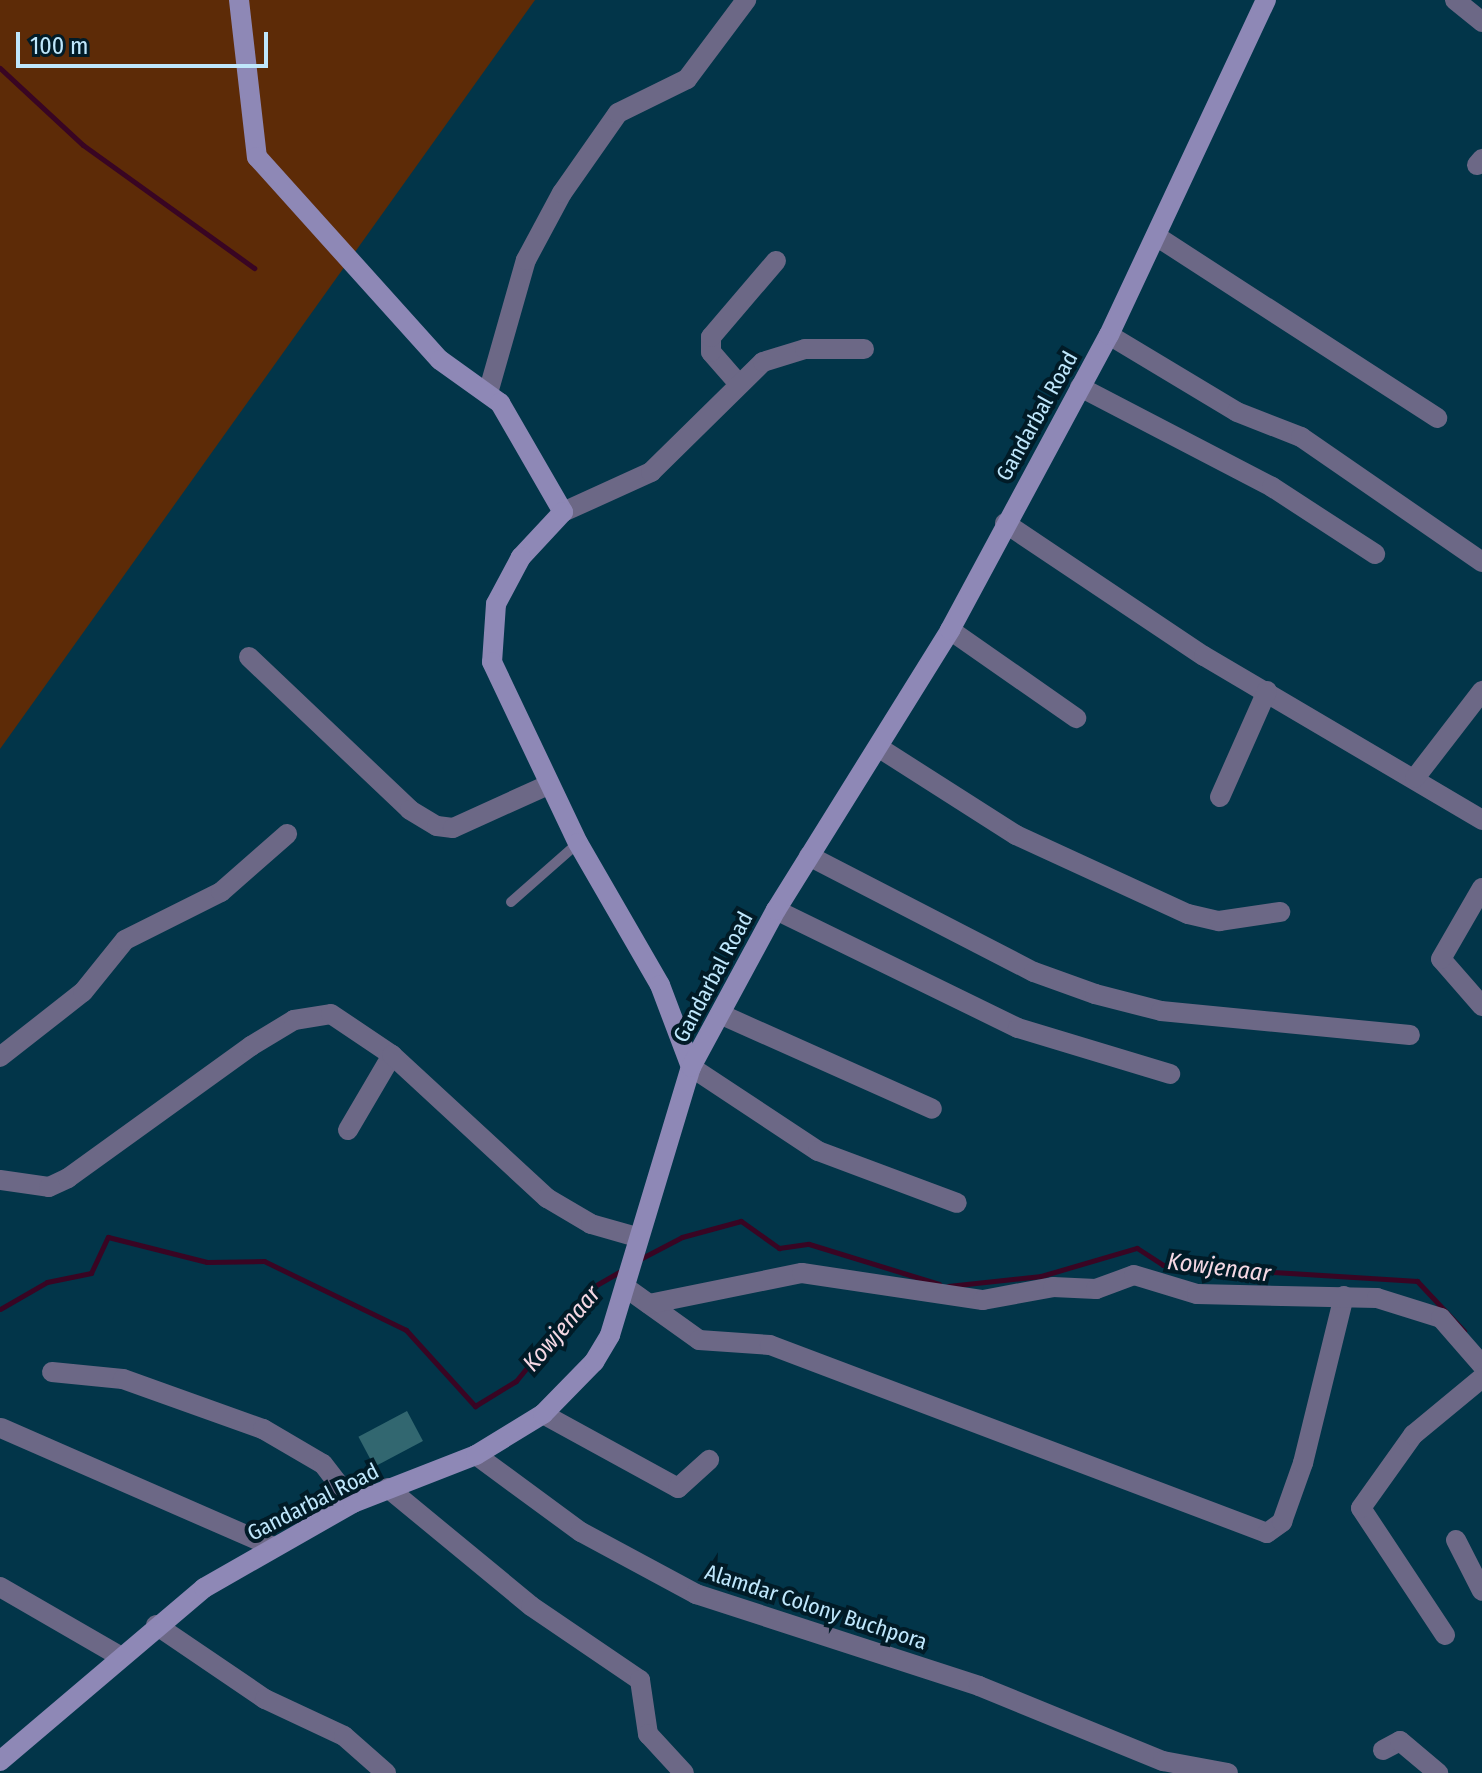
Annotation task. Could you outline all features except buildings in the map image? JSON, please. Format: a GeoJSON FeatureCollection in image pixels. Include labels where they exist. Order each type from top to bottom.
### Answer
{"type":"FeatureCollection","features":[{"type":"Feature","properties":{"kind":"street"},"geometry":{"type":"LineString","coordinates":[[239,0],[257,157],[440,360],[488,393],[513,419],[563,512]]}},
{"type":"Feature","properties":{"kind":"street"},"geometry":{"type":"LineString","coordinates":[[488,393],[526,260],[562,193],[618,113],[687,79],[746,0]]}},
{"type":"Feature","properties":{"kind":"street","name":"Gandarbal Road"},"geometry":{"type":"LineString","coordinates":[[0,1761],[156,1625],[273,1547],[353,1503],[476,1455],[543,1414],[594,1362],[625,1286],[691,1067],[776,910],[881,749],[950,630],[1109,335],[1266,0]]}},
{"type":"Feature","properties":{"kind":"street"},"geometry":{"type":"LineString","coordinates":[[1455,0],[1482,22]]}},
{"type":"Feature","properties":{"kind":"street"},"geometry":{"type":"LineString","coordinates":[[1156,236],[1437,418]]}},
{"type":"Feature","properties":{"kind":"street"},"geometry":{"type":"LineString","coordinates":[[738,383],[711,352],[711,337],[776,261]]}},
{"type":"Feature","properties":{"kind":"street"},"geometry":{"type":"LineString","coordinates":[[1109,335],[1221,404],[1301,437],[1482,562]]}},
{"type":"Feature","properties":{"kind":"street"},"geometry":{"type":"LineString","coordinates":[[864,349],[775,357],[738,383],[651,472],[563,512],[521,557],[490,624],[498,684],[578,843],[660,985],[691,1067],[818,1151],[957,1203]]}},
{"type":"Feature","properties":{"kind":"street"},"geometry":{"type":"LineString","coordinates":[[1080,387],[1272,487],[1375,554]]}},
{"type":"Feature","properties":{"kind":"street"},"geometry":{"type":"LineString","coordinates":[[1005,523],[1267,691],[1482,820]]}},
{"type":"Feature","properties":{"kind":"street"},"geometry":{"type":"LineString","coordinates":[[950,630],[1076,718]]}},
{"type":"Feature","properties":{"kind":"street"},"geometry":{"type":"LineString","coordinates":[[249,657],[410,810],[437,826],[453,828],[548,785]]}},
{"type":"Feature","properties":{"kind":"street"},"geometry":{"type":"LineString","coordinates":[[1220,797],[1267,691]]}},
{"type":"Feature","properties":{"kind":"street"},"geometry":{"type":"LineString","coordinates":[[1415,778],[1482,691]]}},
{"type":"Feature","properties":{"kind":"street"},"geometry":{"type":"LineString","coordinates":[[881,749],[1036,846],[1188,914],[1219,921],[1280,912]]}},
{"type":"Feature","properties":{"kind":"street"},"geometry":{"type":"LineString","coordinates":[[0,1057],[83,992],[125,940],[221,892],[287,834]]}},
{"type":"Feature","properties":{"kind":"street"},"geometry":{"type":"LineString","coordinates":[[809,856],[1034,972],[1095,994],[1161,1011],[1410,1035]]}},
{"type":"Feature","properties":{"kind":"street"},"geometry":{"type":"LineString","coordinates":[[1482,888],[1441,959],[1482,1006]]}},
{"type":"Feature","properties":{"kind":"street"},"geometry":{"type":"LineString","coordinates":[[776,910],[1018,1028],[1170,1074]]}},
{"type":"Feature","properties":{"kind":"street"},"geometry":{"type":"LineString","coordinates":[[720,1014],[932,1109]]}},
{"type":"Feature","properties":{"kind":"street"},"geometry":{"type":"LineString","coordinates":[[0,1180],[49,1187],[68,1178],[294,1020],[345,1019],[392,1055],[547,1198],[591,1224],[637,1238]]}},
{"type":"Feature","properties":{"kind":"street"},"geometry":{"type":"LineString","coordinates":[[348,1130],[392,1055]]}},
{"type":"Feature","properties":{"kind":"street"},"geometry":{"type":"LineString","coordinates":[[649,1304],[802,1273],[983,1300],[1053,1287],[1096,1289],[1134,1275],[1197,1294],[1344,1296],[1441,1318],[1482,1365]]}},
{"type":"Feature","properties":{"kind":"street"},"geometry":{"type":"LineString","coordinates":[[625,1286],[699,1340],[770,1345],[1267,1533],[1282,1522],[1303,1463],[1344,1296]]}},
{"type":"Feature","properties":{"kind":"street"},"geometry":{"type":"LineString","coordinates":[[52,1372],[123,1379],[263,1429],[323,1464],[353,1503]]}},
{"type":"Feature","properties":{"kind":"street"},"geometry":{"type":"LineString","coordinates":[[1445,1635],[1361,1508],[1413,1435],[1482,1378]]}},
{"type":"Feature","properties":{"kind":"street"},"geometry":{"type":"LineString","coordinates":[[543,1414],[678,1488],[709,1460]]}},
{"type":"Feature","properties":{"kind":"street"},"geometry":{"type":"LineString","coordinates":[[1,1428],[273,1547]]}},
{"type":"Feature","properties":{"kind":"street","name":"Alamdar Colony Buchpora"},"geometry":{"type":"LineString","coordinates":[[476,1455],[581,1532],[696,1594],[979,1686],[1159,1767],[1228,1773]]}},
{"type":"Feature","properties":{"kind":"street"},"geometry":{"type":"LineString","coordinates":[[388,1488],[531,1606],[640,1680],[648,1734],[684,1773]]}},
{"type":"Feature","properties":{"kind":"street"},"geometry":{"type":"LineString","coordinates":[[1456,1540],[1482,1591]]}},
{"type":"Feature","properties":{"kind":"street"},"geometry":{"type":"LineString","coordinates":[[0,1587],[118,1655]]}},
{"type":"Feature","properties":{"kind":"street"},"geometry":{"type":"LineString","coordinates":[[156,1625],[265,1699],[344,1736],[386,1773]]}},
{"type":"Feature","properties":{"kind":"street"},"geometry":{"type":"LineString","coordinates":[[1383,1750],[1400,1741],[1438,1773]]}},
{"type":"Feature","properties":{"kind":"lane"},"geometry":{"type":"LineString","coordinates":[[511,902],[578,843]]}},
{"type":"Feature","properties":{"kind":"shaded area"},"geometry":{"type":"Polygon","coordinates":[[[0,0],[535,0],[0,749],[0,0]]]}},
{"type":"Feature","properties":{"kind":"waterway"},"geometry":{"type":"LineString","coordinates":[[0,68],[83,145],[254,268]]}},
{"type":"Feature","properties":{"kind":"waterway","name":"Kowjenaar"},"geometry":{"type":"LineString","coordinates":[[640,1259],[682,1237],[741,1221],[779,1248],[809,1244],[939,1284]]}},
{"type":"Feature","properties":{"kind":"waterway","name":"Kowjenaar"},"geometry":{"type":"LineString","coordinates":[[0,1309],[47,1282],[91,1273],[108,1237],[207,1262],[264,1261],[406,1330],[475,1406],[516,1381],[593,1287],[624,1269]]}},
{"type":"Feature","properties":{"kind":"waterway","name":"Kowjenaar"},"geometry":{"type":"LineString","coordinates":[[948,1286],[1041,1276],[1137,1248],[1163,1265],[1417,1281],[1464,1331]]}}]}
